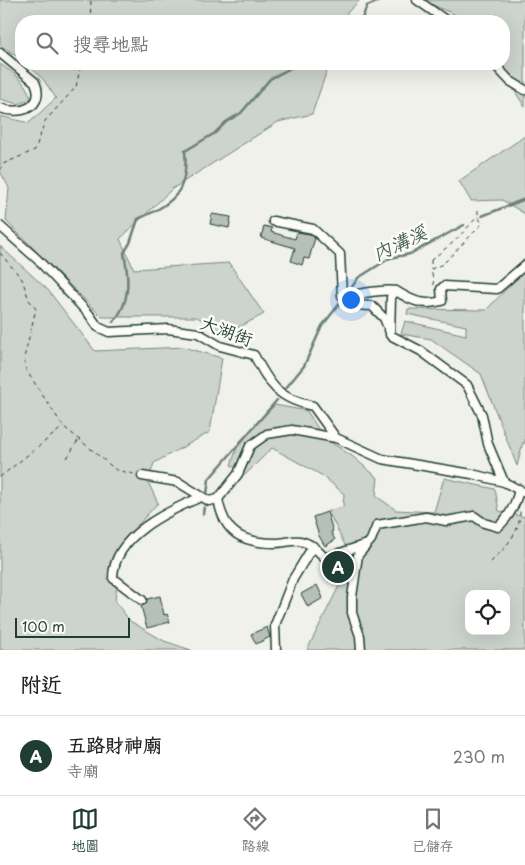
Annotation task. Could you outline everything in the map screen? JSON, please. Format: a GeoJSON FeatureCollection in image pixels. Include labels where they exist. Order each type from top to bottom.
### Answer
{"type":"FeatureCollection","features":[{"type":"Feature","properties":{"kind":"street"},"geometry":{"type":"LineString","coordinates":[[417,0],[438,15]]}},
{"type":"Feature","properties":{"kind":"street"},"geometry":{"type":"LineString","coordinates":[[0,53],[15,65]]}},
{"type":"Feature","properties":{"kind":"street"},"geometry":{"type":"LineString","coordinates":[[0,108],[10,112],[23,111],[30,107],[37,98],[38,88],[35,82],[21,70]]}},
{"type":"Feature","properties":{"kind":"street"},"geometry":{"type":"LineString","coordinates":[[500,70],[510,81],[525,90]]}},
{"type":"Feature","properties":{"kind":"street"},"geometry":{"type":"LineString","coordinates":[[0,217],[1,227]]}},
{"type":"Feature","properties":{"kind":"street"},"geometry":{"type":"LineString","coordinates":[[274,221],[313,229],[340,254],[342,296],[352,305],[372,306],[384,318],[390,335],[421,351],[467,385],[482,415],[488,444],[504,482]]}},
{"type":"Feature","properties":{"kind":"street","name":"大湖街"},"geometry":{"type":"LineString","coordinates":[[1,227],[36,259],[89,314],[98,327],[109,332],[168,329],[198,333],[220,346],[254,355],[277,392],[298,403],[313,406],[336,438],[382,459],[422,464],[504,482],[522,491]]}},
{"type":"Feature","properties":{"kind":"street"},"geometry":{"type":"LineString","coordinates":[[342,296],[365,295],[387,289],[396,291],[415,302],[432,304],[442,301],[441,289],[444,286],[497,289],[525,265]]}},
{"type":"Feature","properties":{"kind":"street"},"geometry":{"type":"LineString","coordinates":[[390,335],[391,297],[396,291]]}},
{"type":"Feature","properties":{"kind":"street"},"geometry":{"type":"LineString","coordinates":[[142,476],[178,482],[209,501],[218,499],[238,474],[250,446],[267,434],[292,430],[336,438]]}},
{"type":"Feature","properties":{"kind":"street"},"geometry":{"type":"LineString","coordinates":[[361,650],[360,636],[352,613],[352,597],[358,555],[371,540],[377,526],[415,518],[436,518],[446,521],[474,516],[484,523],[498,527],[506,520],[522,491]]}},
{"type":"Feature","properties":{"kind":"street"},"geometry":{"type":"LineString","coordinates":[[142,600],[113,578],[113,565],[127,544],[150,522],[201,497]]}},
{"type":"Feature","properties":{"kind":"street"},"geometry":{"type":"LineString","coordinates":[[218,499],[227,528],[241,537],[261,542],[298,541],[312,546],[326,558],[364,546]]}},
{"type":"Feature","properties":{"kind":"street"},"geometry":{"type":"LineString","coordinates":[[276,650],[275,625],[293,579],[312,546]]}},
{"type":"Feature","properties":{"kind":"path"},"geometry":{"type":"LineString","coordinates":[[90,15],[91,0]]}},
{"type":"Feature","properties":{"kind":"path"},"geometry":{"type":"LineString","coordinates":[[0,171],[3,164],[34,150],[45,121],[76,87],[80,70]]}},
{"type":"Feature","properties":{"kind":"path"},"geometry":{"type":"LineString","coordinates":[[431,270],[443,264],[482,224],[478,216],[478,209]]}},
{"type":"Feature","properties":{"kind":"path"},"geometry":{"type":"LineString","coordinates":[[441,289],[432,283],[431,260],[454,241],[478,216]]}},
{"type":"Feature","properties":{"kind":"path"},"geometry":{"type":"LineString","coordinates":[[0,254],[22,279],[29,300],[36,309],[24,358],[26,370],[63,426],[80,438],[116,470],[142,476]]}},
{"type":"Feature","properties":{"kind":"path"},"geometry":{"type":"LineString","coordinates":[[0,477],[63,426]]}},
{"type":"Feature","properties":{"kind":"path"},"geometry":{"type":"LineString","coordinates":[[67,458],[80,438]]}},
{"type":"Feature","properties":{"kind":"path"},"geometry":{"type":"LineString","coordinates":[[491,562],[506,547],[515,533],[520,518],[520,508]]}},
{"type":"Feature","properties":{"kind":"shaded area"},"geometry":{"type":"Polygon","coordinates":[[[0,0],[360,0],[345,15],[15,15],[15,55],[0,45],[0,0]]]}},
{"type":"Feature","properties":{"kind":"shaded area"},"geometry":{"type":"Polygon","coordinates":[[[421,0],[525,0],[525,107],[501,70],[510,70],[510,15],[456,15],[421,0]]]}},
{"type":"Feature","properties":{"kind":"shaded area"},"geometry":{"type":"Polygon","coordinates":[[[0,64],[23,83],[31,99],[18,104],[0,99],[0,64]]]}},
{"type":"Feature","properties":{"kind":"shaded area"},"geometry":{"type":"Polygon","coordinates":[[[33,70],[327,70],[312,114],[278,122],[172,189],[120,239],[134,269],[229,263],[264,314],[226,334],[197,317],[102,317],[6,221],[9,188],[0,171],[0,116],[29,123],[56,98],[43,79],[33,70]]]}},
{"type":"Feature","properties":{"kind":"shaded area"},"geometry":{"type":"Polygon","coordinates":[[[525,136],[525,214],[502,200],[471,201],[459,181],[525,136]]]}},
{"type":"Feature","properties":{"kind":"shaded area"},"geometry":{"type":"Polygon","coordinates":[[[0,246],[48,290],[95,351],[184,347],[222,358],[210,432],[154,463],[148,482],[158,503],[122,542],[115,601],[130,621],[164,641],[191,650],[0,650],[0,246]]]}},
{"type":"Feature","properties":{"kind":"shaded area"},"geometry":{"type":"Polygon","coordinates":[[[525,270],[525,444],[523,442],[517,466],[481,374],[431,339],[401,334],[405,321],[466,335],[466,326],[407,314],[408,309],[486,310],[525,270]]]}},
{"type":"Feature","properties":{"kind":"shaded area"},"geometry":{"type":"Polygon","coordinates":[[[275,405],[307,411],[324,438],[352,456],[378,478],[376,496],[396,510],[434,512],[444,478],[495,489],[499,511],[525,517],[525,650],[307,650],[343,578],[350,555],[328,511],[343,507],[344,494],[323,476],[272,448],[245,475],[231,465],[239,442],[275,405]]]}},
{"type":"Feature","properties":{"kind":"building"},"geometry":{"type":"Polygon","coordinates":[[[212,214],[231,217],[229,228],[210,224],[212,214]]]}},
{"type":"Feature","properties":{"kind":"building"},"geometry":{"type":"Polygon","coordinates":[[[264,226],[272,228],[271,232],[295,239],[297,232],[310,234],[315,238],[309,259],[304,258],[302,265],[291,261],[295,248],[261,238],[264,226]]]}},
{"type":"Feature","properties":{"kind":"building"},"geometry":{"type":"Polygon","coordinates":[[[327,512],[333,531],[331,532],[335,540],[325,546],[319,536],[313,517],[327,512]]]}},
{"type":"Feature","properties":{"kind":"building"},"geometry":{"type":"Polygon","coordinates":[[[337,560],[346,563],[341,574],[331,569],[333,564],[329,563],[337,560]]]}},
{"type":"Feature","properties":{"kind":"building"},"geometry":{"type":"Polygon","coordinates":[[[317,585],[323,598],[308,607],[301,594],[317,585]]]}},
{"type":"Feature","properties":{"kind":"building"},"geometry":{"type":"Polygon","coordinates":[[[160,596],[164,615],[167,614],[170,622],[147,628],[141,606],[146,604],[147,599],[160,596]]]}},
{"type":"Feature","properties":{"kind":"building"},"geometry":{"type":"Polygon","coordinates":[[[267,627],[270,637],[256,644],[251,634],[267,627]]]}},
{"type":"Feature","properties":{"kind":"waterway"},"geometry":{"type":"LineString","coordinates":[[363,15],[367,6],[382,0]]}},
{"type":"Feature","properties":{"kind":"waterway"},"geometry":{"type":"LineString","coordinates":[[113,322],[119,315],[126,298],[127,272],[124,253],[130,243],[138,219],[161,208],[176,195],[184,177],[186,165],[185,151],[215,133],[226,122],[241,113],[270,79],[287,70]]}},
{"type":"Feature","properties":{"kind":"waterway","name":"內溝溪"},"geometry":{"type":"LineString","coordinates":[[482,216],[525,199]]}},
{"type":"Feature","properties":{"kind":"waterway","name":"內溝溪"},"geometry":{"type":"LineString","coordinates":[[350,290],[358,278],[390,258],[410,254],[464,225]]}},
{"type":"Feature","properties":{"kind":"waterway","name":"內溝溪"},"geometry":{"type":"LineString","coordinates":[[285,389],[304,366],[322,326],[341,302]]}},
{"type":"Feature","properties":{"kind":"waterway","name":"內溝溪"},"geometry":{"type":"LineString","coordinates":[[207,494],[209,479],[277,400]]}},
{"type":"Feature","properties":{"kind":"waterway","name":"內溝溪"},"geometry":{"type":"LineString","coordinates":[[203,514],[204,507]]}},
{"type":"Feature","properties":{"kind":"place","name":"五路財神廟"},"geometry":{"type":"Point","coordinates":[338,567]}}]}
